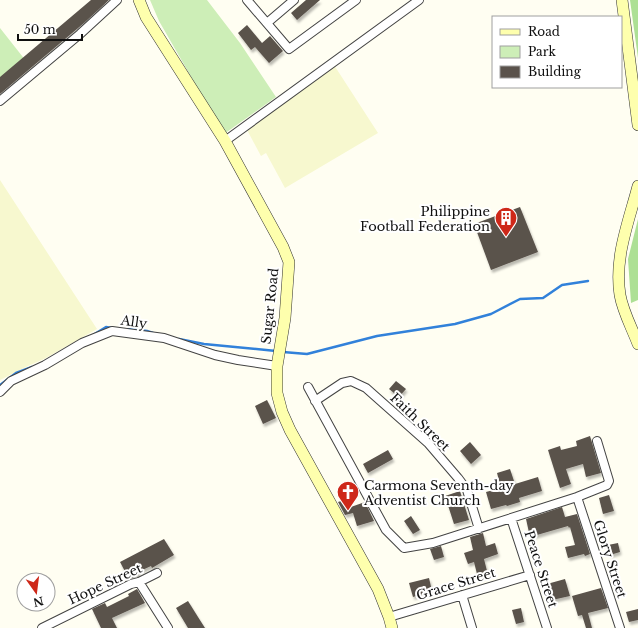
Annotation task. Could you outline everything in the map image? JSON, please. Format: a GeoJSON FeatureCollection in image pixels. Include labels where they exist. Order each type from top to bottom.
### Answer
{"type":"FeatureCollection","features":[{"type":"Feature","properties":{"kind":"main road","name":"Sugar Road"},"geometry":{"type":"LineString","coordinates":[[139,0],[146,17],[225,141],[283,247],[289,262],[285,318],[277,366],[277,393],[282,412],[290,430],[378,589],[392,628]]}},
{"type":"Feature","properties":{"kind":"main road"},"geometry":{"type":"LineString","coordinates":[[622,0],[638,125]]}},
{"type":"Feature","properties":{"kind":"main road"},"geometry":{"type":"LineString","coordinates":[[638,186],[622,243],[619,277],[620,294],[638,344]]}},
{"type":"Feature","properties":{"kind":"street"},"geometry":{"type":"LineString","coordinates":[[0,101],[80,34],[117,0]]}},
{"type":"Feature","properties":{"kind":"street"},"geometry":{"type":"LineString","coordinates":[[247,0],[289,49],[356,0]]}},
{"type":"Feature","properties":{"kind":"street"},"geometry":{"type":"LineString","coordinates":[[267,23],[294,0]]}},
{"type":"Feature","properties":{"kind":"street"},"geometry":{"type":"LineString","coordinates":[[225,141],[419,0]]}},
{"type":"Feature","properties":{"kind":"street","name":"Ally"},"geometry":{"type":"LineString","coordinates":[[0,392],[11,381],[45,365],[82,343],[112,331],[164,338],[215,355],[277,366]]}},
{"type":"Feature","properties":{"kind":"street","name":"Faith Street"},"geometry":{"type":"LineString","coordinates":[[315,401],[342,383],[351,381],[366,388],[428,443],[458,478],[467,490],[479,529]]}},
{"type":"Feature","properties":{"kind":"street"},"geometry":{"type":"LineString","coordinates":[[308,387],[386,530],[404,548],[433,543],[479,529],[577,497],[607,485],[609,481],[597,441]]}},
{"type":"Feature","properties":{"kind":"street","name":"Glory Street"},"geometry":{"type":"LineString","coordinates":[[577,497],[620,628]]}},
{"type":"Feature","properties":{"kind":"street","name":"Peace Street"},"geometry":{"type":"LineString","coordinates":[[511,518],[547,628]]}},
{"type":"Feature","properties":{"kind":"street","name":"Hope Street"},"geometry":{"type":"LineString","coordinates":[[42,628],[156,573]]}},
{"type":"Feature","properties":{"kind":"street","name":"Grace Street"},"geometry":{"type":"LineString","coordinates":[[389,617],[530,575]]}},
{"type":"Feature","properties":{"kind":"street"},"geometry":{"type":"LineString","coordinates":[[139,582],[168,628]]}},
{"type":"Feature","properties":{"kind":"street"},"geometry":{"type":"LineString","coordinates":[[462,595],[472,628]]}},
{"type":"Feature","properties":{"kind":"green space"},"geometry":{"type":"Polygon","coordinates":[[[150,0],[207,0],[240,43],[276,97],[224,134],[159,21],[150,0]]]}},
{"type":"Feature","properties":{"kind":"green space"},"geometry":{"type":"Polygon","coordinates":[[[630,0],[638,0],[638,58],[630,0]]]}},
{"type":"Feature","properties":{"kind":"green space"},"geometry":{"type":"Polygon","coordinates":[[[0,28],[26,61],[0,82],[0,28]]]}},
{"type":"Feature","properties":{"kind":"green space"},"geometry":{"type":"Polygon","coordinates":[[[334,65],[378,133],[285,188],[266,153],[261,156],[246,128],[334,65]]]}},
{"type":"Feature","properties":{"kind":"green space"},"geometry":{"type":"Polygon","coordinates":[[[0,180],[97,329],[44,359],[0,380],[0,180]]]}},
{"type":"Feature","properties":{"kind":"green space"},"geometry":{"type":"Polygon","coordinates":[[[638,219],[638,300],[631,303],[628,259],[638,219]]]}},
{"type":"Feature","properties":{"kind":"building"},"geometry":{"type":"Polygon","coordinates":[[[91,0],[109,0],[0,94],[0,77],[91,0]]]}},
{"type":"Feature","properties":{"kind":"building"},"geometry":{"type":"Polygon","coordinates":[[[306,0],[320,0],[297,20],[291,13],[306,0]]]}},
{"type":"Feature","properties":{"kind":"building"},"geometry":{"type":"Polygon","coordinates":[[[247,25],[262,43],[270,36],[283,51],[269,63],[255,47],[251,50],[238,33],[247,25]]]}},
{"type":"Feature","properties":{"kind":"building","name":"Philippine Football Federation"},"geometry":{"type":"Polygon","coordinates":[[[520,207],[538,252],[491,270],[474,224],[520,207]]]}},
{"type":"Feature","properties":{"kind":"building"},"geometry":{"type":"Polygon","coordinates":[[[396,381],[406,389],[399,397],[389,389],[396,381]]]}},
{"type":"Feature","properties":{"kind":"building"},"geometry":{"type":"Polygon","coordinates":[[[267,400],[276,418],[263,424],[255,406],[267,400]]]}},
{"type":"Feature","properties":{"kind":"building"},"geometry":{"type":"Polygon","coordinates":[[[590,436],[601,473],[586,477],[583,464],[566,469],[571,484],[560,488],[548,450],[560,446],[561,450],[577,446],[576,441],[590,436]]]}},
{"type":"Feature","properties":{"kind":"building"},"geometry":{"type":"Polygon","coordinates":[[[470,442],[481,455],[471,464],[460,451],[470,442]]]}},
{"type":"Feature","properties":{"kind":"building"},"geometry":{"type":"Polygon","coordinates":[[[388,450],[393,459],[368,473],[363,464],[388,450]]]}},
{"type":"Feature","properties":{"kind":"building"},"geometry":{"type":"Polygon","coordinates":[[[510,469],[515,484],[538,477],[542,491],[519,498],[520,502],[491,509],[486,492],[501,488],[497,473],[510,469]]]}},
{"type":"Feature","properties":{"kind":"building"},"geometry":{"type":"Polygon","coordinates":[[[460,491],[469,520],[454,524],[445,496],[460,491]]]}},
{"type":"Feature","properties":{"kind":"building"},"geometry":{"type":"Polygon","coordinates":[[[609,495],[614,511],[603,514],[599,498],[609,495]]]}},
{"type":"Feature","properties":{"kind":"building"},"geometry":{"type":"Polygon","coordinates":[[[344,500],[348,508],[365,502],[374,521],[357,526],[353,513],[345,515],[338,502],[344,500]]]}},
{"type":"Feature","properties":{"kind":"building"},"geometry":{"type":"Polygon","coordinates":[[[562,507],[565,517],[577,514],[590,554],[568,558],[565,547],[575,545],[570,527],[569,528],[568,526],[530,537],[526,519],[562,507]]]}},
{"type":"Feature","properties":{"kind":"building"},"geometry":{"type":"Polygon","coordinates":[[[411,516],[420,530],[413,534],[404,521],[411,516]]]}},
{"type":"Feature","properties":{"kind":"building"},"geometry":{"type":"Polygon","coordinates":[[[483,533],[486,546],[495,543],[498,554],[484,559],[488,575],[478,578],[474,562],[468,564],[464,553],[473,550],[470,537],[483,533]]]}},
{"type":"Feature","properties":{"kind":"building"},"geometry":{"type":"Polygon","coordinates":[[[164,539],[174,555],[152,568],[151,566],[138,572],[139,574],[129,579],[120,562],[164,539]]]}},
{"type":"Feature","properties":{"kind":"building"},"geometry":{"type":"Polygon","coordinates":[[[618,543],[620,552],[610,555],[608,545],[618,543]]]}},
{"type":"Feature","properties":{"kind":"building"},"geometry":{"type":"Polygon","coordinates":[[[441,546],[444,557],[434,560],[430,549],[441,546]]]}},
{"type":"Feature","properties":{"kind":"building"},"geometry":{"type":"Polygon","coordinates":[[[429,578],[432,591],[413,597],[409,583],[429,578]]]}},
{"type":"Feature","properties":{"kind":"building"},"geometry":{"type":"Polygon","coordinates":[[[565,579],[570,596],[552,600],[547,584],[565,579]]]}},
{"type":"Feature","properties":{"kind":"building"},"geometry":{"type":"Polygon","coordinates":[[[601,588],[608,608],[588,613],[592,628],[586,628],[582,615],[578,616],[572,596],[601,588]]]}},
{"type":"Feature","properties":{"kind":"building"},"geometry":{"type":"Polygon","coordinates":[[[137,589],[145,603],[112,618],[117,628],[101,628],[92,609],[105,603],[107,607],[129,596],[128,594],[137,589]]]}},
{"type":"Feature","properties":{"kind":"building"},"geometry":{"type":"Polygon","coordinates":[[[188,601],[205,628],[188,628],[176,608],[188,601]]]}},
{"type":"Feature","properties":{"kind":"building"},"geometry":{"type":"Polygon","coordinates":[[[521,608],[524,622],[516,624],[512,610],[521,608]]]}},
{"type":"Feature","properties":{"kind":"building"},"geometry":{"type":"Polygon","coordinates":[[[638,609],[638,620],[629,622],[626,612],[638,609]]]}},
{"type":"Feature","properties":{"kind":"waterway"},"geometry":{"type":"LineString","coordinates":[[283,352],[307,354],[377,336],[455,324],[491,314],[520,299],[543,298],[562,285],[588,281]]}},
{"type":"Feature","properties":{"kind":"waterway"},"geometry":{"type":"LineString","coordinates":[[93,335],[106,327],[112,328]]}},
{"type":"Feature","properties":{"kind":"waterway"},"geometry":{"type":"LineString","coordinates":[[129,329],[153,333]]}},
{"type":"Feature","properties":{"kind":"waterway"},"geometry":{"type":"LineString","coordinates":[[179,339],[204,344],[276,351]]}},
{"type":"Feature","properties":{"kind":"waterway"},"geometry":{"type":"LineString","coordinates":[[0,385],[16,373],[32,367]]}},
{"type":"Feature","properties":{"kind":"place","name":"Philippine Football Federation"},"geometry":{"type":"Point","coordinates":[506,238]}},
{"type":"Feature","properties":{"kind":"place","name":"Carmona Seventh-day Adventist Church"},"geometry":{"type":"Point","coordinates":[348,512]}}]}
